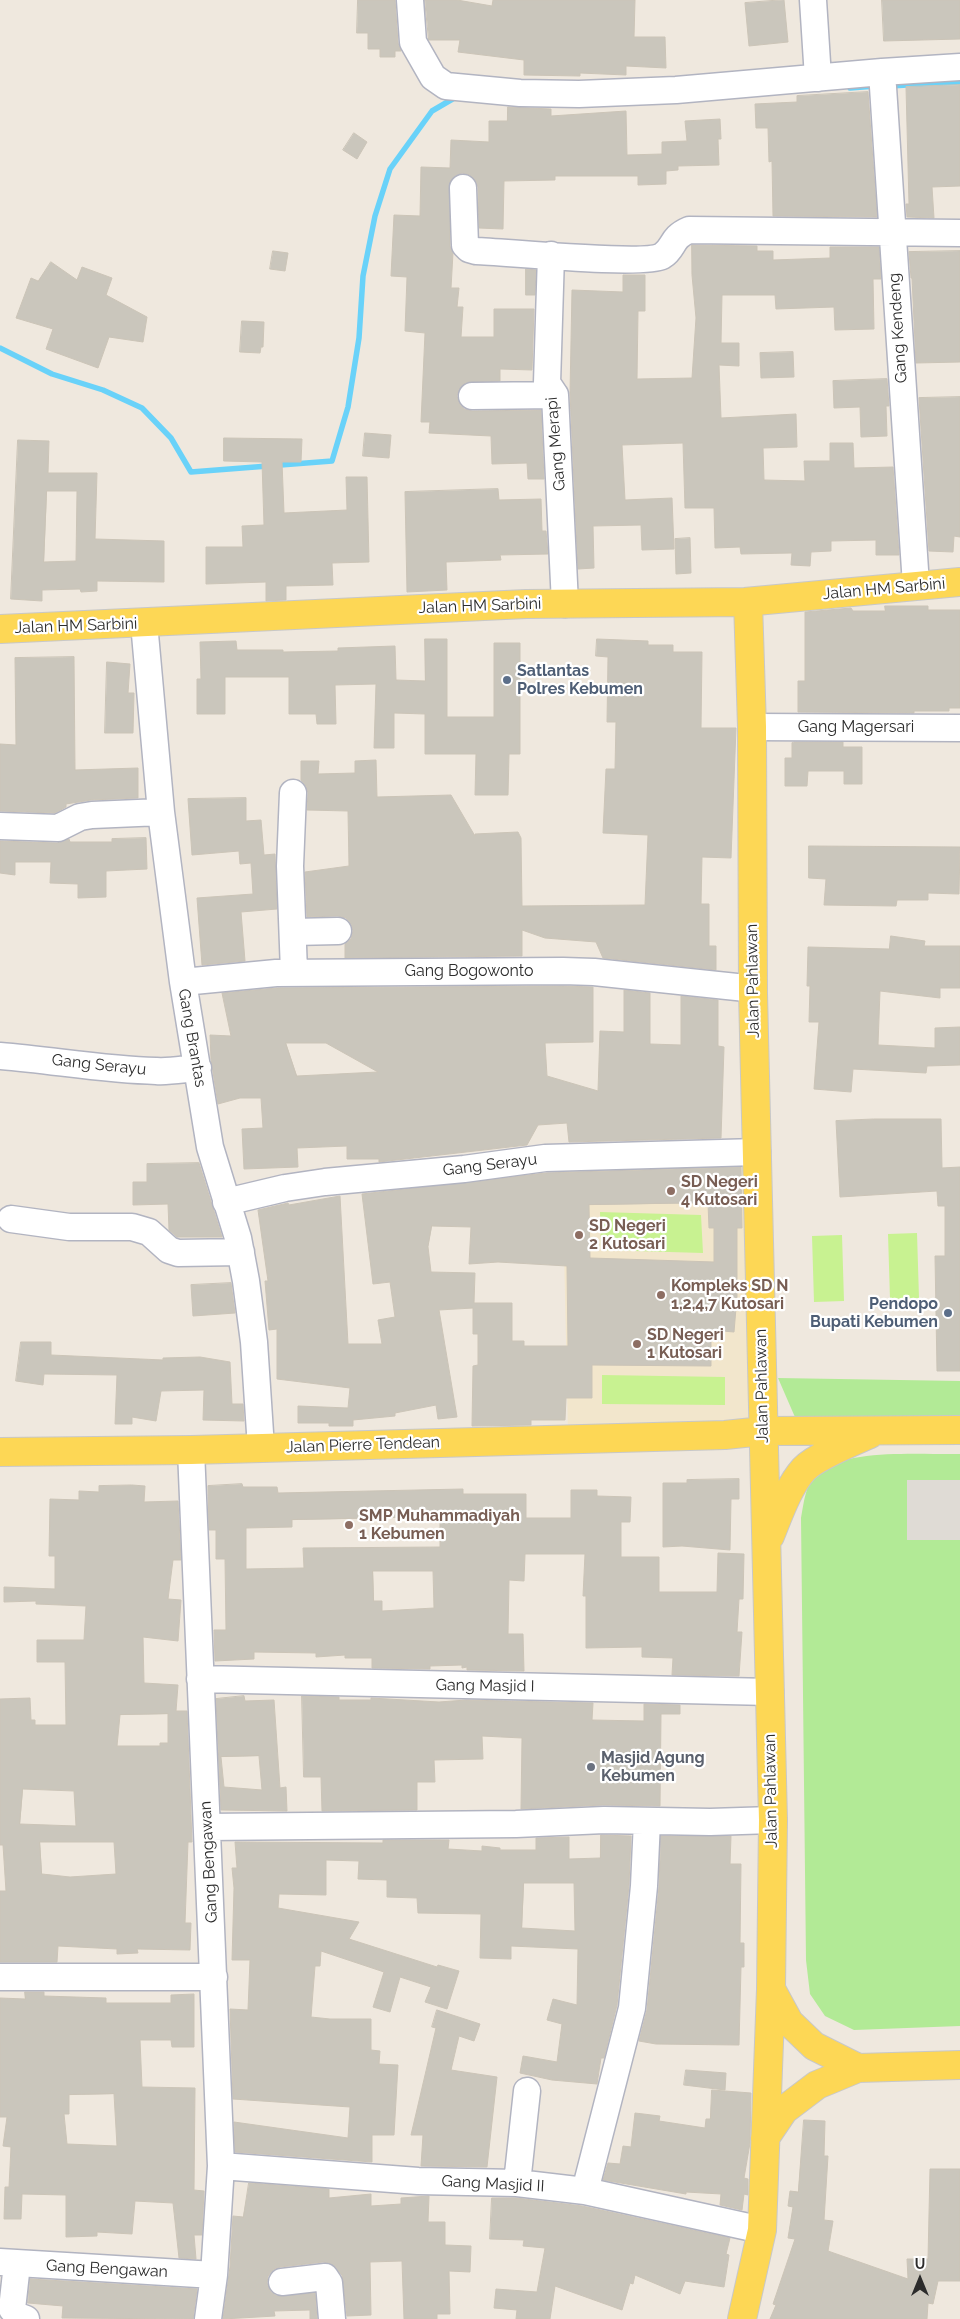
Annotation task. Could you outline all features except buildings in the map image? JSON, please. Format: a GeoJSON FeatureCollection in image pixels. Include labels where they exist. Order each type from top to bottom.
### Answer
{"type":"FeatureCollection","features":[{"type":"Feature","properties":{"kind":"main road","name":"Jalan HM Sarbini"},"geometry":{"type":"LineString","coordinates":[[0,629],[526,604],[748,602],[960,582]]}},
{"type":"Feature","properties":{"kind":"main road","name":"Jalan Pahlawan"},"geometry":{"type":"LineString","coordinates":[[742,2319],[762,2230],[771,1990],[773,1820],[753,993],[752,727],[748,602]]}},
{"type":"Feature","properties":{"kind":"main road"},"geometry":{"type":"LineString","coordinates":[[762,1384],[801,1431]]}},
{"type":"Feature","properties":{"kind":"main road","name":"Jalan Pierre Tendean"},"geometry":{"type":"LineString","coordinates":[[0,1452],[192,1450],[725,1435],[764,1431],[960,1430]]}},
{"type":"Feature","properties":{"kind":"main road"},"geometry":{"type":"LineString","coordinates":[[766,1544],[788,1493],[805,1468],[834,1450],[878,1431]]}},
{"type":"Feature","properties":{"kind":"main road"},"geometry":{"type":"LineString","coordinates":[[725,1435],[764,1473]]}},
{"type":"Feature","properties":{"kind":"main road"},"geometry":{"type":"LineString","coordinates":[[771,1990],[789,2022],[814,2046],[858,2068]]}},
{"type":"Feature","properties":{"kind":"main road"},"geometry":{"type":"LineString","coordinates":[[765,2138],[784,2110],[817,2085],[858,2068],[960,2065]]}},
{"type":"Feature","properties":{"kind":"street"},"geometry":{"type":"LineString","coordinates":[[410,0],[413,42],[434,77],[446,86],[520,93],[579,94],[676,90],[818,78],[883,82],[960,67]]}},
{"type":"Feature","properties":{"kind":"street"},"geometry":{"type":"LineString","coordinates":[[813,0],[818,78]]}},
{"type":"Feature","properties":{"kind":"street","name":"Gang Kendeng"},"geometry":{"type":"LineString","coordinates":[[883,82],[891,231],[916,585]]}},
{"type":"Feature","properties":{"kind":"street"},"geometry":{"type":"LineString","coordinates":[[463,188],[463,237],[469,249],[634,260],[651,259],[666,252],[678,234],[689,230],[960,233]]}},
{"type":"Feature","properties":{"kind":"street","name":"Gang Merapi"},"geometry":{"type":"LineString","coordinates":[[551,255],[547,382],[555,395],[565,604]]}},
{"type":"Feature","properties":{"kind":"street"},"geometry":{"type":"LineString","coordinates":[[472,396],[555,395]]}},
{"type":"Feature","properties":{"kind":"street","name":"Gang Brantas"},"geometry":{"type":"LineString","coordinates":[[144,623],[161,812],[183,982],[210,1147],[241,1252],[254,1342],[261,1448]]}},
{"type":"Feature","properties":{"kind":"street","name":"Gang Magersari"},"geometry":{"type":"LineString","coordinates":[[752,727],[960,728]]}},
{"type":"Feature","properties":{"kind":"street"},"geometry":{"type":"LineString","coordinates":[[293,793],[290,840],[294,972]]}},
{"type":"Feature","properties":{"kind":"street"},"geometry":{"type":"LineString","coordinates":[[0,826],[58,828],[80,817],[92,815],[161,812]]}},
{"type":"Feature","properties":{"kind":"street"},"geometry":{"type":"LineString","coordinates":[[292,932],[338,930]]}},
{"type":"Feature","properties":{"kind":"street","name":"Gang Bogowonto"},"geometry":{"type":"LineString","coordinates":[[183,982],[223,976],[294,972],[594,972],[746,988],[753,993]]}},
{"type":"Feature","properties":{"kind":"street","name":"Gang Serayu"},"geometry":{"type":"LineString","coordinates":[[0,1056],[58,1060],[117,1069],[158,1072],[198,1068]]}},
{"type":"Feature","properties":{"kind":"street","name":"Gang Serayu"},"geometry":{"type":"LineString","coordinates":[[226,1202],[285,1188],[325,1182],[464,1169],[544,1158],[757,1152]]}},
{"type":"Feature","properties":{"kind":"street"},"geometry":{"type":"LineString","coordinates":[[11,1220],[70,1227],[132,1227],[149,1232],[169,1250],[178,1253],[241,1252]]}},
{"type":"Feature","properties":{"kind":"street","name":"Gang Bengawan"},"geometry":{"type":"LineString","coordinates":[[192,1450],[221,2166],[214,2275],[208,2319]]}},
{"type":"Feature","properties":{"kind":"street","name":"Gang Masjid I"},"geometry":{"type":"LineString","coordinates":[[200,1679],[770,1692]]}},
{"type":"Feature","properties":{"kind":"street"},"geometry":{"type":"LineString","coordinates":[[207,1827],[516,1824],[604,1820],[773,1820]]}},
{"type":"Feature","properties":{"kind":"street"},"geometry":{"type":"LineString","coordinates":[[585,2191],[632,2008],[644,1886],[647,1821]]}},
{"type":"Feature","properties":{"kind":"street"},"geometry":{"type":"LineString","coordinates":[[0,1977],[214,1977]]}},
{"type":"Feature","properties":{"kind":"street"},"geometry":{"type":"LineString","coordinates":[[517,2183],[527,2091]]}},
{"type":"Feature","properties":{"kind":"street","name":"Gang Masjid II"},"geometry":{"type":"LineString","coordinates":[[221,2166],[418,2181],[517,2183],[585,2191],[762,2230]]}},
{"type":"Feature","properties":{"kind":"street"},"geometry":{"type":"LineString","coordinates":[[9,2263],[12,2309],[18,2316],[26,2319]]}},
{"type":"Feature","properties":{"kind":"street","name":"Gang Bengawan"},"geometry":{"type":"LineString","coordinates":[[9,2263],[214,2275]]}},
{"type":"Feature","properties":{"kind":"street"},"geometry":{"type":"LineString","coordinates":[[282,2282],[325,2277],[330,2283],[332,2319]]}},
{"type":"Feature","properties":{"kind":"shaded area","name":"Kompleks SD N 1,2,4,7 Kutosari"},"geometry":{"type":"Polygon","coordinates":[[[754,1156],[759,1429],[568,1433],[562,1160],[754,1156]]]}},
{"type":"Feature","properties":{"kind":"shaded area"},"geometry":{"type":"Polygon","coordinates":[[[907,1480],[960,1480],[960,1540],[907,1540],[907,1480]]]}},
{"type":"Feature","properties":{"kind":"green space"},"geometry":{"type":"Polygon","coordinates":[[[600,1212],[701,1215],[703,1253],[601,1250],[600,1212]]]}},
{"type":"Feature","properties":{"kind":"green space"},"geometry":{"type":"Polygon","coordinates":[[[917,1233],[919,1298],[890,1299],[888,1234],[917,1233]]]}},
{"type":"Feature","properties":{"kind":"green space"},"geometry":{"type":"Polygon","coordinates":[[[842,1235],[844,1301],[814,1302],[812,1236],[842,1235]]]}},
{"type":"Feature","properties":{"kind":"green space"},"geometry":{"type":"Polygon","coordinates":[[[602,1375],[725,1377],[725,1405],[602,1404],[602,1375]]]}},
{"type":"Feature","properties":{"kind":"green space"},"geometry":{"type":"Polygon","coordinates":[[[778,1378],[960,1381],[960,1430],[801,1431],[778,1378]]]}},
{"type":"Feature","properties":{"kind":"green space"},"geometry":{"type":"Polygon","coordinates":[[[960,1454],[960,2026],[854,2030],[825,2016],[810,1994],[806,1960],[801,1518],[803,1506],[808,1488],[814,1477],[831,1465],[866,1456],[960,1454]]]}},
{"type":"Feature","properties":{"kind":"waterway"},"geometry":{"type":"LineString","coordinates":[[890,86],[960,82]]}},
{"type":"Feature","properties":{"kind":"waterway"},"geometry":{"type":"LineString","coordinates":[[850,88],[876,86]]}},
{"type":"Feature","properties":{"kind":"waterway"},"geometry":{"type":"LineString","coordinates":[[0,348],[52,374],[103,390],[142,408],[171,438],[191,472],[332,461],[348,407],[359,338],[363,276],[375,216],[390,169],[432,111],[456,97]]}},
{"type":"Feature","properties":{"kind":"place","name":"Satlantas Polres Kebumen"},"geometry":{"type":"Point","coordinates":[507,680]}},
{"type":"Feature","properties":{"kind":"place","name":"SD Negeri 4 Kutosari"},"geometry":{"type":"Point","coordinates":[671,1191]}},
{"type":"Feature","properties":{"kind":"place","name":"SD Negeri 2 Kutosari"},"geometry":{"type":"Point","coordinates":[579,1235]}},
{"type":"Feature","properties":{"kind":"place","name":"Kompleks SD N 1,2,4,7 Kutosari"},"geometry":{"type":"Point","coordinates":[661,1295]}},
{"type":"Feature","properties":{"kind":"place","name":"Pendopo Bupati Kebumen"},"geometry":{"type":"Point","coordinates":[948,1313]}},
{"type":"Feature","properties":{"kind":"place","name":"SD Negeri 1 Kutosari"},"geometry":{"type":"Point","coordinates":[637,1344]}},
{"type":"Feature","properties":{"kind":"place","name":"SMP Muhammadiyah 1 Kebumen"},"geometry":{"type":"Point","coordinates":[349,1525]}},
{"type":"Feature","properties":{"kind":"place","name":"Masjid Agung Kebumen"},"geometry":{"type":"Point","coordinates":[591,1767]}}]}
